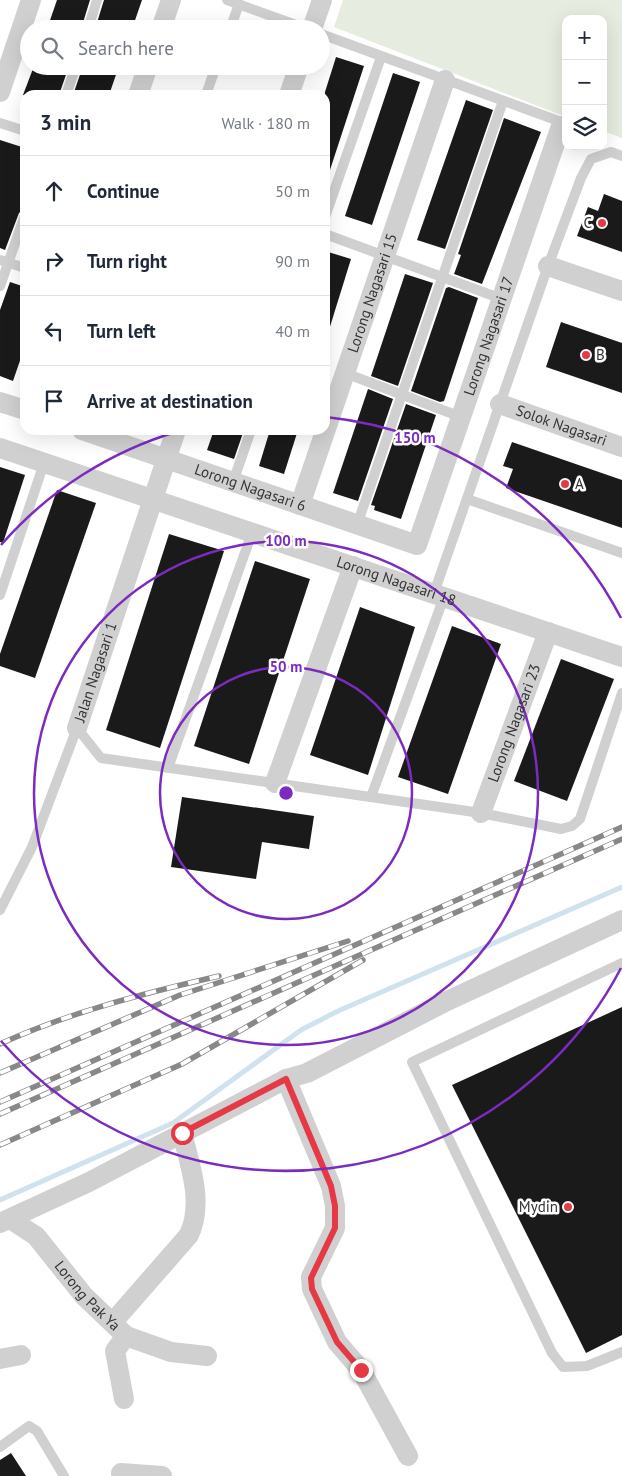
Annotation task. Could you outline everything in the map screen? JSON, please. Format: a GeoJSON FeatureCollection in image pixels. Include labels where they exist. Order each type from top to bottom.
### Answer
{"type":"FeatureCollection","features":[{"type":"Feature","properties":{"kind":"street"},"geometry":{"type":"LineString","coordinates":[[23,20],[32,0]]}},
{"type":"Feature","properties":{"kind":"street"},"geometry":{"type":"LineString","coordinates":[[164,20],[171,0]]}},
{"type":"Feature","properties":{"kind":"street"},"geometry":{"type":"LineString","coordinates":[[315,20],[322,0]]}},
{"type":"Feature","properties":{"kind":"street"},"geometry":{"type":"LineString","coordinates":[[0,92],[6,58],[20,27]]}},
{"type":"Feature","properties":{"kind":"street"},"geometry":{"type":"LineString","coordinates":[[140,90],[145,75]]}},
{"type":"Feature","properties":{"kind":"street"},"geometry":{"type":"LineString","coordinates":[[291,90],[296,75]]}},
{"type":"Feature","properties":{"kind":"street","name":"Lorong Nagasari 15"},"geometry":{"type":"LineString","coordinates":[[330,417],[445,80]]}},
{"type":"Feature","properties":{"kind":"street","name":"Lorong Nagasari 17"},"geometry":{"type":"LineString","coordinates":[[418,546],[561,126]]}},
{"type":"Feature","properties":{"kind":"street"},"geometry":{"type":"LineString","coordinates":[[548,266],[622,291]]}},
{"type":"Feature","properties":{"kind":"street"},"geometry":{"type":"LineString","coordinates":[[0,402],[20,408]]}},
{"type":"Feature","properties":{"kind":"street","name":"Solok Nagasari"},"geometry":{"type":"LineString","coordinates":[[500,404],[622,447]]}},
{"type":"Feature","properties":{"kind":"street","name":"Lorong Nagasari 6"},"geometry":{"type":"LineString","coordinates":[[96,435],[418,546]]}},
{"type":"Feature","properties":{"kind":"street","name":"Jalan Nagasari 1"},"geometry":{"type":"LineString","coordinates":[[76,728],[174,435]]}},
{"type":"Feature","properties":{"kind":"street","name":"Lorong Nagasari 15"},"geometry":{"type":"LineString","coordinates":[[300,505],[324,435]]}},
{"type":"Feature","properties":{"kind":"street","name":"Lorong Nagasari 18"},"geometry":{"type":"LineString","coordinates":[[0,448],[622,657]]}},
{"type":"Feature","properties":{"kind":"street"},"geometry":{"type":"LineString","coordinates":[[275,783],[353,566]]}},
{"type":"Feature","properties":{"kind":"street","name":"Lorong Nagasari 23"},"geometry":{"type":"LineString","coordinates":[[481,813],[548,632]]}},
{"type":"Feature","properties":{"kind":"street"},"geometry":{"type":"LineString","coordinates":[[5,1221],[89,1182],[286,1079],[307,1073],[445,1002],[622,920]]}},
{"type":"Feature","properties":{"kind":"street"},"geometry":{"type":"LineString","coordinates":[[286,1079],[331,1186],[335,1206],[335,1228],[311,1278],[312,1289],[337,1342],[361,1370],[408,1456]]}},
{"type":"Feature","properties":{"kind":"street"},"geometry":{"type":"LineString","coordinates":[[124,1400],[115,1351],[120,1329],[194,1224],[196,1212],[192,1175],[182,1133]]}},
{"type":"Feature","properties":{"kind":"street","name":"Lorong Pak Ya"},"geometry":{"type":"LineString","coordinates":[[5,1221],[36,1236],[84,1296],[120,1329],[171,1352],[208,1356]]}},
{"type":"Feature","properties":{"kind":"street"},"geometry":{"type":"LineString","coordinates":[[0,1360],[21,1355]]}},
{"type":"Feature","properties":{"kind":"street"},"geometry":{"type":"LineString","coordinates":[[121,1473],[162,1476]]}},
{"type":"Feature","properties":{"kind":"lane"},"geometry":{"type":"LineString","coordinates":[[91,20],[97,0]]}},
{"type":"Feature","properties":{"kind":"lane"},"geometry":{"type":"LineString","coordinates":[[227,0],[282,20]]}},
{"type":"Feature","properties":{"kind":"lane"},"geometry":{"type":"LineString","coordinates":[[233,20],[239,4]]}},
{"type":"Feature","properties":{"kind":"lane"},"geometry":{"type":"LineString","coordinates":[[330,37],[556,120],[561,126]]}},
{"type":"Feature","properties":{"kind":"lane"},"geometry":{"type":"LineString","coordinates":[[330,203],[381,57]]}},
{"type":"Feature","properties":{"kind":"lane"},"geometry":{"type":"LineString","coordinates":[[68,90],[73,75]]}},
{"type":"Feature","properties":{"kind":"lane"},"geometry":{"type":"LineString","coordinates":[[208,90],[213,75]]}},
{"type":"Feature","properties":{"kind":"lane"},"geometry":{"type":"LineString","coordinates":[[357,525],[503,101]]}},
{"type":"Feature","properties":{"kind":"lane"},"geometry":{"type":"LineString","coordinates":[[0,123],[20,129]]}},
{"type":"Feature","properties":{"kind":"lane"},"geometry":{"type":"LineString","coordinates":[[372,797],[439,595],[467,498],[548,266],[581,178],[591,159],[611,152],[622,156]]}},
{"type":"Feature","properties":{"kind":"lane"},"geometry":{"type":"LineString","coordinates":[[0,286],[4,261],[20,226]]}},
{"type":"Feature","properties":{"kind":"lane"},"geometry":{"type":"LineString","coordinates":[[330,236],[502,299]]}},
{"type":"Feature","properties":{"kind":"lane"},"geometry":{"type":"LineString","coordinates":[[4,261],[20,266]]}},
{"type":"Feature","properties":{"kind":"lane"},"geometry":{"type":"LineString","coordinates":[[345,373],[461,417]]}},
{"type":"Feature","properties":{"kind":"lane"},"geometry":{"type":"LineString","coordinates":[[233,482],[249,435]]}},
{"type":"Feature","properties":{"kind":"lane"},"geometry":{"type":"LineString","coordinates":[[0,595],[44,463]]}},
{"type":"Feature","properties":{"kind":"lane"},"geometry":{"type":"LineString","coordinates":[[467,498],[622,553]]}},
{"type":"Feature","properties":{"kind":"lane"},"geometry":{"type":"LineString","coordinates":[[168,768],[252,533]]}},
{"type":"Feature","properties":{"kind":"lane"},"geometry":{"type":"LineString","coordinates":[[76,728],[101,758],[481,813],[561,829],[572,826],[580,819],[622,693]]}},
{"type":"Feature","properties":{"kind":"lane","name":"Jalan Nagasari 1"},"geometry":{"type":"LineString","coordinates":[[0,910],[32,847],[76,728]]}},
{"type":"Feature","properties":{"kind":"lane"},"geometry":{"type":"LineString","coordinates":[[622,962],[412,1062],[552,1353],[563,1367],[587,1366],[622,1352]]}},
{"type":"Feature","properties":{"kind":"lane"},"geometry":{"type":"LineString","coordinates":[[0,1447],[30,1426],[37,1430],[64,1476]]}},
{"type":"Feature","properties":{"kind":"shaded area"},"geometry":{"type":"Polygon","coordinates":[[[343,0],[622,0],[622,138],[607,132],[607,15],[562,15],[562,115],[334,27],[343,0]]]}},
{"type":"Feature","properties":{"kind":"building"},"geometry":{"type":"Polygon","coordinates":[[[57,0],[90,0],[84,20],[50,20],[57,0]]]}},
{"type":"Feature","properties":{"kind":"building"},"geometry":{"type":"Polygon","coordinates":[[[104,0],[142,0],[135,20],[98,20],[104,0]]]}},
{"type":"Feature","properties":{"kind":"building"},"geometry":{"type":"Polygon","coordinates":[[[336,57],[364,66],[330,170],[330,90],[326,90],[336,57]]]}},
{"type":"Feature","properties":{"kind":"building"},"geometry":{"type":"Polygon","coordinates":[[[393,73],[420,82],[372,225],[345,216],[393,73]]]}},
{"type":"Feature","properties":{"kind":"building"},"geometry":{"type":"Polygon","coordinates":[[[31,75],[66,75],[61,90],[25,90],[31,75]]]}},
{"type":"Feature","properties":{"kind":"building"},"geometry":{"type":"Polygon","coordinates":[[[80,75],[116,75],[111,90],[75,90],[80,75]]]}},
{"type":"Feature","properties":{"kind":"building"},"geometry":{"type":"Polygon","coordinates":[[[466,100],[493,110],[445,249],[417,240],[466,100]]]}},
{"type":"Feature","properties":{"kind":"building"},"geometry":{"type":"Polygon","coordinates":[[[504,118],[541,132],[482,284],[454,274],[461,255],[458,254],[504,118]]]}},
{"type":"Feature","properties":{"kind":"building"},"geometry":{"type":"Polygon","coordinates":[[[0,140],[20,146],[20,212],[5,250],[0,248],[0,140]]]}},
{"type":"Feature","properties":{"kind":"building","name":"C"},"geometry":{"type":"Polygon","coordinates":[[[604,194],[622,201],[622,252],[577,236],[588,207],[598,211],[604,194]]]}},
{"type":"Feature","properties":{"kind":"building"},"geometry":{"type":"Polygon","coordinates":[[[330,253],[351,259],[330,327],[330,253]]]}},
{"type":"Feature","properties":{"kind":"building"},"geometry":{"type":"Polygon","coordinates":[[[405,274],[433,283],[398,386],[371,376],[405,274]]]}},
{"type":"Feature","properties":{"kind":"building"},"geometry":{"type":"Polygon","coordinates":[[[10,282],[20,285],[20,361],[13,381],[0,376],[0,310],[10,282]]]}},
{"type":"Feature","properties":{"kind":"building"},"geometry":{"type":"Polygon","coordinates":[[[449,287],[478,298],[444,401],[440,402],[411,391],[446,288],[449,287]]]}},
{"type":"Feature","properties":{"kind":"building","name":"B"},"geometry":{"type":"Polygon","coordinates":[[[561,322],[622,343],[622,393],[546,367],[561,322]]]}},
{"type":"Feature","properties":{"kind":"building"},"geometry":{"type":"Polygon","coordinates":[[[368,389],[393,399],[358,501],[333,493],[368,389]]]}},
{"type":"Feature","properties":{"kind":"building"},"geometry":{"type":"Polygon","coordinates":[[[406,404],[436,415],[401,519],[374,510],[375,506],[371,505],[406,404]]]}},
{"type":"Feature","properties":{"kind":"building"},"geometry":{"type":"Polygon","coordinates":[[[212,435],[242,435],[234,459],[207,450],[212,435]]]}},
{"type":"Feature","properties":{"kind":"building"},"geometry":{"type":"Polygon","coordinates":[[[268,435],[296,435],[284,474],[259,466],[268,435]]]}},
{"type":"Feature","properties":{"kind":"building","name":"A"},"geometry":{"type":"Polygon","coordinates":[[[512,442],[622,480],[622,528],[506,488],[513,469],[503,466],[512,442]]]}},
{"type":"Feature","properties":{"kind":"building"},"geometry":{"type":"Polygon","coordinates":[[[0,467],[25,475],[3,543],[0,542],[0,467]]]}},
{"type":"Feature","properties":{"kind":"building"},"geometry":{"type":"Polygon","coordinates":[[[57,490],[96,503],[35,678],[0,666],[0,654],[57,490]]]}},
{"type":"Feature","properties":{"kind":"building"},"geometry":{"type":"Polygon","coordinates":[[[169,534],[224,551],[160,748],[106,730],[169,534]]]}},
{"type":"Feature","properties":{"kind":"building"},"geometry":{"type":"Polygon","coordinates":[[[255,561],[310,579],[249,764],[194,746],[255,561]]]}},
{"type":"Feature","properties":{"kind":"building"},"geometry":{"type":"Polygon","coordinates":[[[360,607],[415,627],[368,775],[310,755],[360,607]]]}},
{"type":"Feature","properties":{"kind":"building"},"geometry":{"type":"Polygon","coordinates":[[[452,626],[501,644],[448,794],[398,777],[452,626]]]}},
{"type":"Feature","properties":{"kind":"building"},"geometry":{"type":"Polygon","coordinates":[[[561,659],[614,679],[567,801],[514,781],[561,659]]]}},
{"type":"Feature","properties":{"kind":"building"},"geometry":{"type":"Polygon","coordinates":[[[182,797],[314,816],[309,849],[262,842],[256,879],[171,867],[182,797]]]}},
{"type":"Feature","properties":{"kind":"building","name":"Mydin"},"geometry":{"type":"Polygon","coordinates":[[[622,1007],[622,1335],[586,1353],[452,1085],[622,1007]]]}},
{"type":"Feature","properties":{"kind":"building"},"geometry":{"type":"Polygon","coordinates":[[[11,1453],[26,1476],[0,1476],[0,1460],[11,1453]]]}},
{"type":"Feature","properties":{"kind":"waterway"},"geometry":{"type":"LineString","coordinates":[[0,1200],[173,1123],[301,1030],[338,1011],[622,887]]}},
{"type":"Feature","properties":{"kind":"railway"},"geometry":{"type":"LineString","coordinates":[[0,1102],[622,827]]}},
{"type":"Feature","properties":{"kind":"railway"},"geometry":{"type":"LineString","coordinates":[[0,1114],[622,839]]}},
{"type":"Feature","properties":{"kind":"railway"},"geometry":{"type":"LineString","coordinates":[[0,1073],[180,995],[348,941]]}},
{"type":"Feature","properties":{"kind":"railway"},"geometry":{"type":"LineString","coordinates":[[0,1145],[182,1064],[363,960]]}},
{"type":"Feature","properties":{"kind":"railway"},"geometry":{"type":"LineString","coordinates":[[0,1044],[53,1022],[108,1004],[219,976]]}},
{"type":"Feature","properties":{"kind":"place","name":"C"},"geometry":{"type":"Point","coordinates":[602,223]}},
{"type":"Feature","properties":{"kind":"place","name":"B"},"geometry":{"type":"Point","coordinates":[586,355]}},
{"type":"Feature","properties":{"kind":"place","name":"A"},"geometry":{"type":"Point","coordinates":[565,484]}},
{"type":"Feature","properties":{"kind":"place","name":"Mydin"},"geometry":{"type":"Point","coordinates":[568,1207]}},
{"type":"Feature","properties":{"kind":"route"},"geometry":{"type":"LineString","coordinates":[[182,1133],[286,1079],[331,1186],[335,1206],[335,1228],[311,1278],[312,1289],[337,1342],[361,1370]]}}]}
